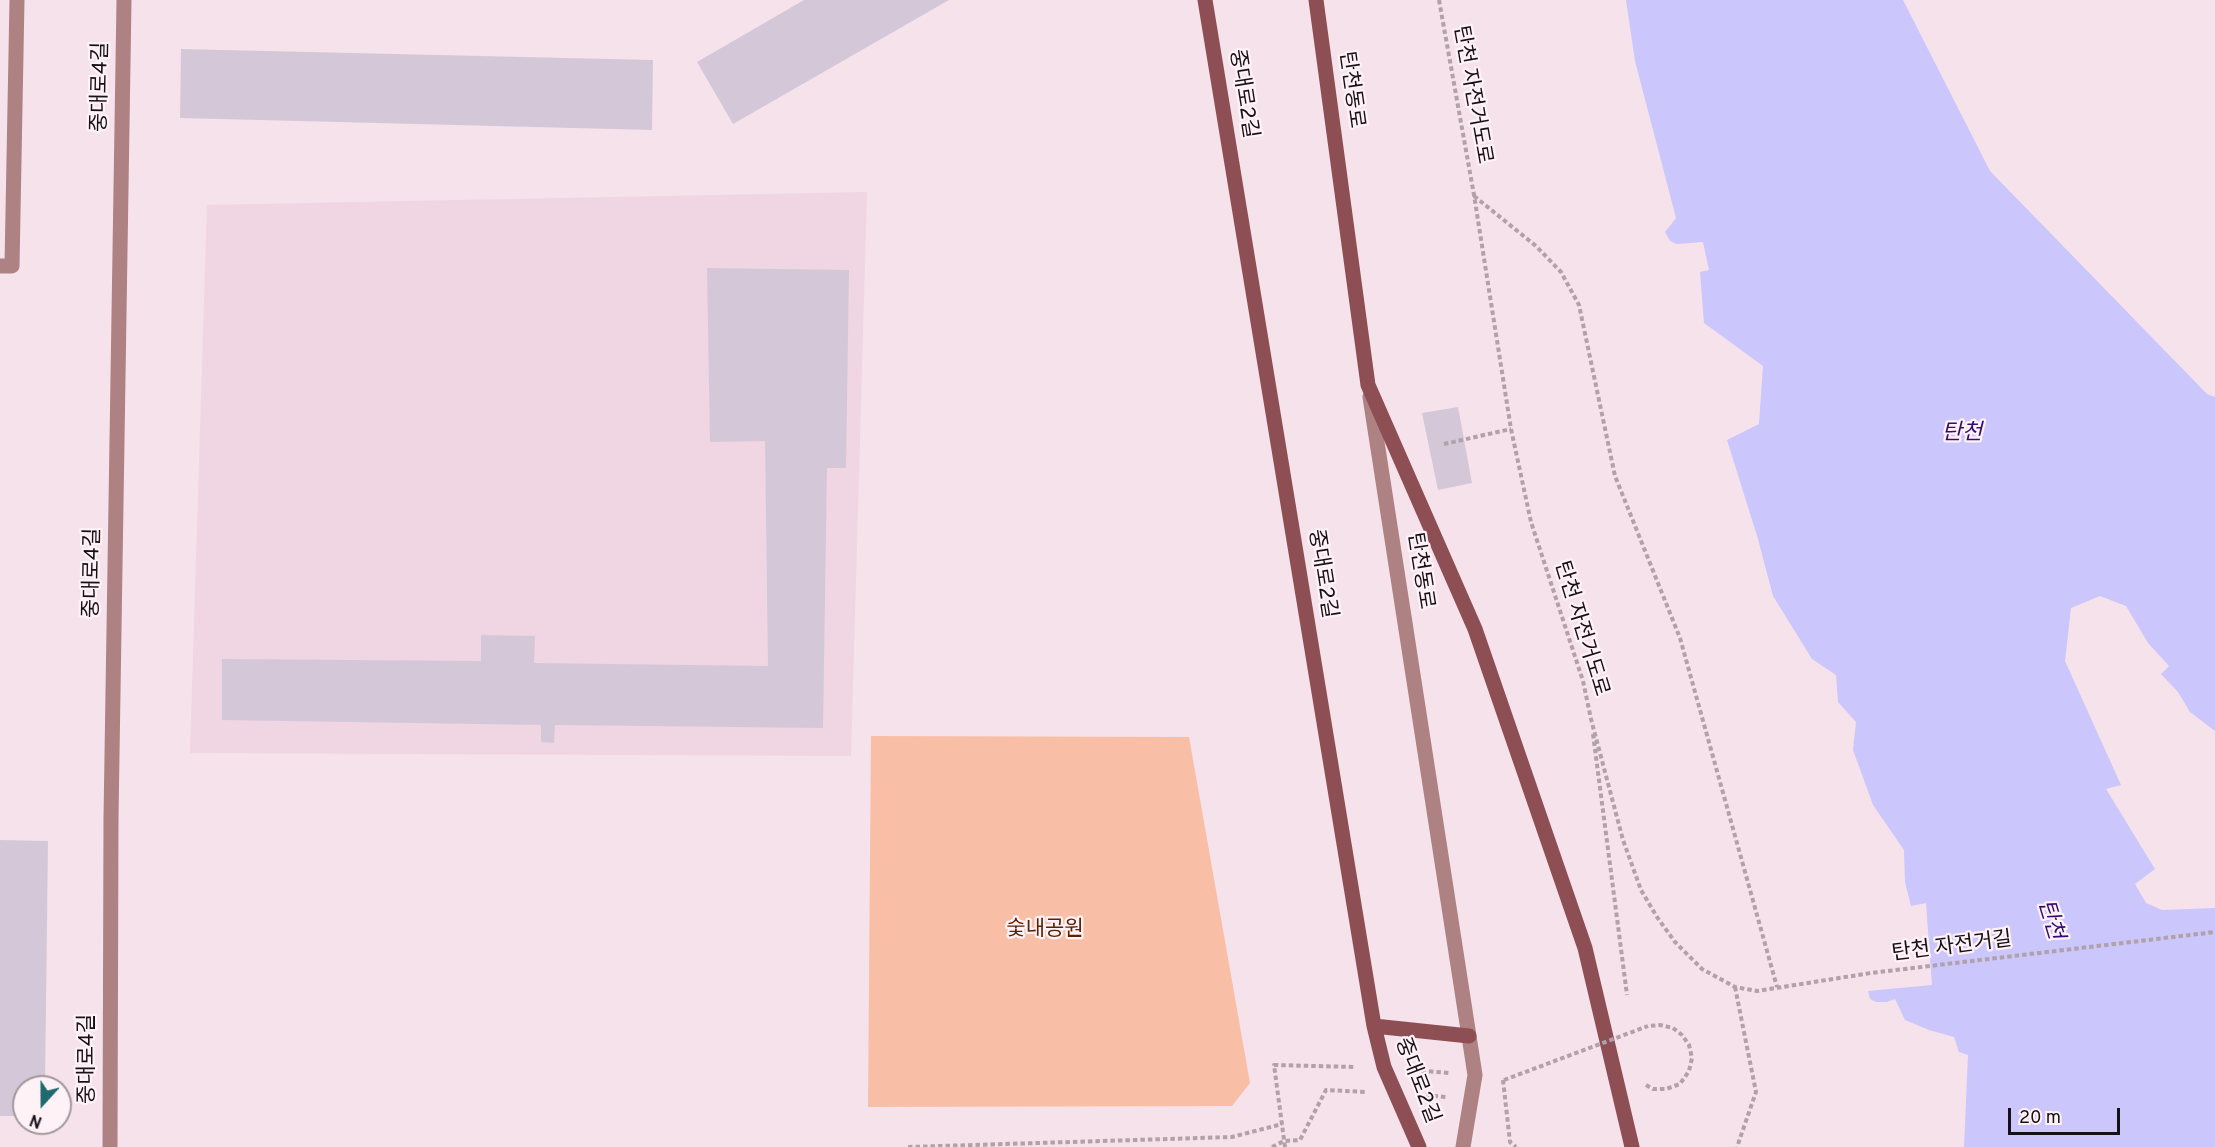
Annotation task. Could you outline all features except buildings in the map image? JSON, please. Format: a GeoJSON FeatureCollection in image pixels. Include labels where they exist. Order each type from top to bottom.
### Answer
{"type":"FeatureCollection","features":[{"type":"Feature","properties":{"kind":"main road","name":"중대로2길"},"geometry":{"type":"LineString","coordinates":[[1205,0],[1374,1026],[1384,1067],[1419,1147]]}},
{"type":"Feature","properties":{"kind":"main road","name":"탄천동로"},"geometry":{"type":"LineString","coordinates":[[1317,0],[1368,385]]}},
{"type":"Feature","properties":{"kind":"main road"},"geometry":{"type":"LineString","coordinates":[[1368,385],[1483,651],[1585,948],[1632,1147]]}},
{"type":"Feature","properties":{"kind":"main road"},"geometry":{"type":"LineString","coordinates":[[1374,1026],[1469,1036]]}},
{"type":"Feature","properties":{"kind":"street"},"geometry":{"type":"LineString","coordinates":[[0,266],[12,266],[17,0]]}},
{"type":"Feature","properties":{"kind":"street","name":"중대로4길"},"geometry":{"type":"LineString","coordinates":[[110,1147],[111,830],[124,0]]}},
{"type":"Feature","properties":{"kind":"street","name":"탄천동로"},"geometry":{"type":"LineString","coordinates":[[1368,385],[1475,1075],[1463,1147]]}},
{"type":"Feature","properties":{"kind":"path","name":"탄천 자전거도로"},"geometry":{"type":"LineString","coordinates":[[1439,0],[1474,195],[1511,429],[1531,522],[1583,681],[1623,840],[1641,890],[1675,942],[1702,969],[1735,987],[1757,991],[1871,973]]}},
{"type":"Feature","properties":{"kind":"path","name":"탄천 자전거도로"},"geometry":{"type":"LineString","coordinates":[[1474,195],[1536,246],[1561,272],[1579,305],[1615,477],[1680,638],[1777,987]]}},
{"type":"Feature","properties":{"kind":"path"},"geometry":{"type":"LineString","coordinates":[[1444,444],[1511,429]]}},
{"type":"Feature","properties":{"kind":"path"},"geometry":{"type":"LineString","coordinates":[[1591,719],[1627,996]]}},
{"type":"Feature","properties":{"kind":"path","name":"탄천 자전거길"},"geometry":{"type":"LineString","coordinates":[[1871,973],[2215,932]]}},
{"type":"Feature","properties":{"kind":"path"},"geometry":{"type":"LineString","coordinates":[[1735,987],[1756,1092],[1737,1147]]}},
{"type":"Feature","properties":{"kind":"path"},"geometry":{"type":"LineString","coordinates":[[1516,1147],[1510,1142],[1504,1080],[1648,1026],[1660,1025],[1673,1028],[1683,1035],[1689,1045],[1692,1058],[1689,1071],[1680,1084],[1666,1089],[1653,1089],[1642,1083]]}},
{"type":"Feature","properties":{"kind":"path"},"geometry":{"type":"LineString","coordinates":[[1630,1042],[1631,1031]]}},
{"type":"Feature","properties":{"kind":"path"},"geometry":{"type":"LineString","coordinates":[[1285,1147],[1274,1065],[1384,1067],[1475,1075]]}},
{"type":"Feature","properties":{"kind":"path"},"geometry":{"type":"LineString","coordinates":[[908,1147],[1232,1137],[1282,1124]]}},
{"type":"Feature","properties":{"kind":"shaded area"},"geometry":{"type":"Polygon","coordinates":[[[867,192],[851,756],[190,753],[207,205],[867,192]]]}},
{"type":"Feature","properties":{"kind":"green space","name":"숯내공원"},"geometry":{"type":"Polygon","coordinates":[[[871,736],[1189,737],[1250,1083],[1232,1106],[868,1107],[871,736]]]}},
{"type":"Feature","properties":{"kind":"water","name":"탄천"},"geometry":{"type":"Polygon","coordinates":[[[1626,0],[1903,0],[1990,171],[2207,394],[2215,397],[2215,731],[2190,712],[2178,692],[2161,674],[2169,666],[2148,643],[2126,606],[2100,596],[2071,608],[2065,661],[2121,785],[2106,789],[2155,869],[2135,884],[2146,903],[2162,910],[2215,908],[2215,1147],[1964,1147],[1968,1055],[1959,1052],[1954,1037],[1905,1020],[1895,999],[1876,1002],[1870,999],[1868,991],[1932,985],[1926,903],[1911,906],[1905,882],[1904,850],[1873,805],[1853,750],[1856,722],[1838,702],[1836,675],[1812,659],[1773,596],[1727,440],[1759,424],[1763,366],[1704,323],[1700,272],[1709,270],[1703,242],[1677,244],[1670,241],[1665,232],[1676,218],[1635,61],[1626,0]]]}}]}
